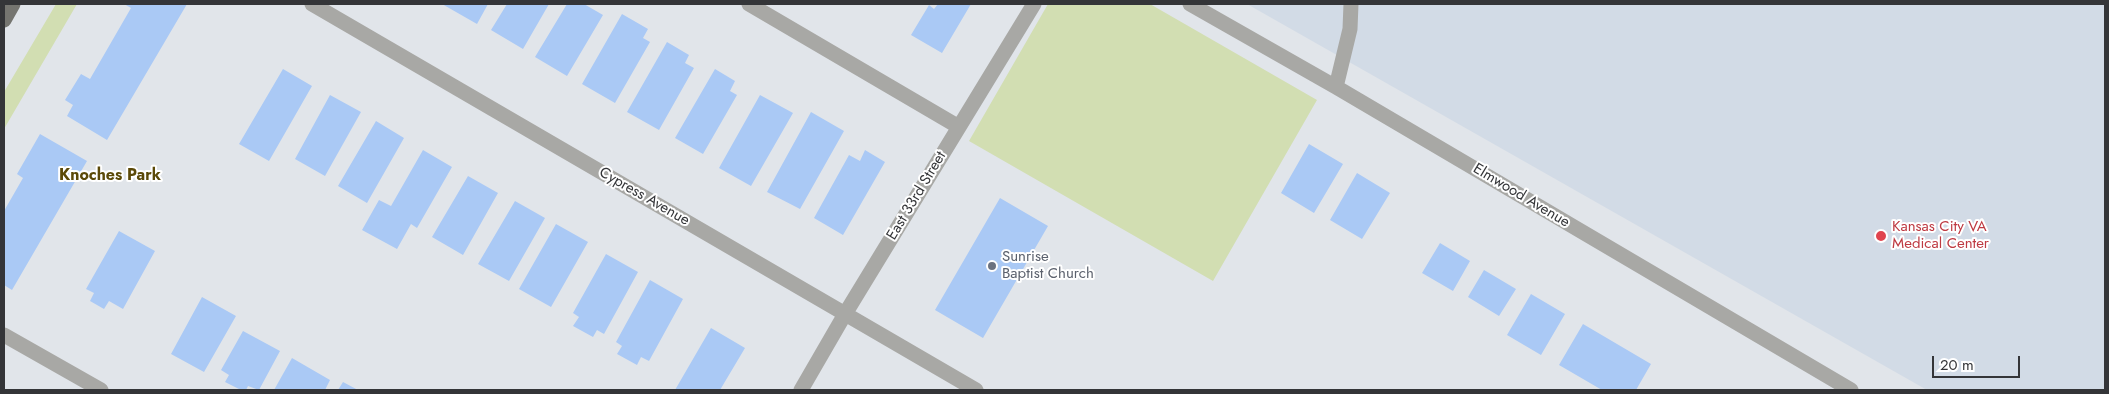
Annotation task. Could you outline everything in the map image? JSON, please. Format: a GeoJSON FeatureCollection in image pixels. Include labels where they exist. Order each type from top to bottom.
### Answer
{"type":"FeatureCollection","features":[{"type":"Feature","properties":{"kind":"main road"},"geometry":{"type":"LineString","coordinates":[[4,20],[13,4]]}},
{"type":"Feature","properties":{"kind":"street","name":"Cypress Avenue"},"geometry":{"type":"LineString","coordinates":[[312,4],[976,390]]}},
{"type":"Feature","properties":{"kind":"street"},"geometry":{"type":"LineString","coordinates":[[749,4],[959,127]]}},
{"type":"Feature","properties":{"kind":"street","name":"East 33rd Street"},"geometry":{"type":"LineString","coordinates":[[801,390],[845,314],[1034,4]]}},
{"type":"Feature","properties":{"kind":"street","name":"Elmwood Avenue"},"geometry":{"type":"LineString","coordinates":[[1190,4],[1336,87],[1825,384],[1851,390]]}},
{"type":"Feature","properties":{"kind":"street"},"geometry":{"type":"LineString","coordinates":[[1336,87],[1350,29],[1351,4]]}},
{"type":"Feature","properties":{"kind":"street"},"geometry":{"type":"LineString","coordinates":[[4,335],[100,390]]}},
{"type":"Feature","properties":{"kind":"shaded area","name":"Kansas City VA Medical Center"},"geometry":{"type":"Polygon","coordinates":[[[1247,4],[2105,4],[2105,390],[1927,390],[1247,4]]]}},
{"type":"Feature","properties":{"kind":"green space"},"geometry":{"type":"Polygon","coordinates":[[[56,4],[77,4],[4,129],[4,92],[56,4]]]}},
{"type":"Feature","properties":{"kind":"green space"},"geometry":{"type":"Polygon","coordinates":[[[1048,4],[1150,4],[1317,100],[1213,281],[969,141],[1048,4]]]}},
{"type":"Feature","properties":{"kind":"building"},"geometry":{"type":"Polygon","coordinates":[[[124,4],[187,4],[107,140],[67,116],[73,105],[65,100],[81,74],[90,79],[131,8],[124,4]]]}},
{"type":"Feature","properties":{"kind":"building"},"geometry":{"type":"Polygon","coordinates":[[[442,4],[488,4],[477,24],[442,4]]]}},
{"type":"Feature","properties":{"kind":"building"},"geometry":{"type":"Polygon","coordinates":[[[507,4],[549,4],[523,49],[491,30],[507,4]]]}},
{"type":"Feature","properties":{"kind":"building"},"geometry":{"type":"Polygon","coordinates":[[[567,4],[584,4],[603,15],[567,76],[535,57],[567,4]]]}},
{"type":"Feature","properties":{"kind":"building"},"geometry":{"type":"Polygon","coordinates":[[[938,4],[971,4],[942,53],[911,35],[929,5],[934,9],[938,4]]]}},
{"type":"Feature","properties":{"kind":"building"},"geometry":{"type":"Polygon","coordinates":[[[622,14],[648,29],[643,38],[650,42],[615,103],[582,84],[622,14]]]}},
{"type":"Feature","properties":{"kind":"building"},"geometry":{"type":"Polygon","coordinates":[[[667,42],[689,55],[685,63],[694,68],[659,130],[627,112],[667,42]]]}},
{"type":"Feature","properties":{"kind":"building"},"geometry":{"type":"Polygon","coordinates":[[[283,69],[312,86],[269,161],[239,144],[283,69]]]}},
{"type":"Feature","properties":{"kind":"building"},"geometry":{"type":"Polygon","coordinates":[[[715,69],[735,81],[730,91],[737,95],[703,154],[675,138],[715,69]]]}},
{"type":"Feature","properties":{"kind":"building"},"geometry":{"type":"Polygon","coordinates":[[[330,95],[361,112],[325,176],[295,159],[330,95]]]}},
{"type":"Feature","properties":{"kind":"building"},"geometry":{"type":"Polygon","coordinates":[[[760,95],[793,113],[751,186],[719,168],[760,95]]]}},
{"type":"Feature","properties":{"kind":"building"},"geometry":{"type":"Polygon","coordinates":[[[811,112],[844,131],[800,209],[767,192],[811,112]]]}},
{"type":"Feature","properties":{"kind":"building"},"geometry":{"type":"Polygon","coordinates":[[[376,121],[404,138],[367,203],[338,186],[376,121]]]}},
{"type":"Feature","properties":{"kind":"building"},"geometry":{"type":"Polygon","coordinates":[[[40,134],[87,161],[12,290],[4,285],[4,211],[23,178],[17,174],[40,134]]]}},
{"type":"Feature","properties":{"kind":"building"},"geometry":{"type":"Polygon","coordinates":[[[1309,144],[1343,164],[1314,213],[1281,193],[1309,144]]]}},
{"type":"Feature","properties":{"kind":"building"},"geometry":{"type":"Polygon","coordinates":[[[423,150],[452,167],[417,228],[411,224],[397,249],[362,230],[379,200],[391,206],[423,150]]]}},
{"type":"Feature","properties":{"kind":"building"},"geometry":{"type":"Polygon","coordinates":[[[865,150],[885,162],[843,235],[814,218],[849,155],[860,161],[865,150]]]}},
{"type":"Feature","properties":{"kind":"building"},"geometry":{"type":"Polygon","coordinates":[[[1357,173],[1390,193],[1362,239],[1330,220],[1357,173]]]}},
{"type":"Feature","properties":{"kind":"building"},"geometry":{"type":"Polygon","coordinates":[[[468,176],[498,193],[463,255],[432,237],[468,176]]]}},
{"type":"Feature","properties":{"kind":"building","name":"Sunrise Baptist Church"},"geometry":{"type":"Polygon","coordinates":[[[1000,198],[1048,226],[983,338],[935,310],[1000,198]]]}},
{"type":"Feature","properties":{"kind":"building"},"geometry":{"type":"Polygon","coordinates":[[[515,201],[545,218],[509,281],[478,264],[515,201]]]}},
{"type":"Feature","properties":{"kind":"building"},"geometry":{"type":"Polygon","coordinates":[[[556,224],[588,242],[551,307],[519,289],[556,224]]]}},
{"type":"Feature","properties":{"kind":"building"},"geometry":{"type":"Polygon","coordinates":[[[119,231],[155,251],[123,309],[109,301],[104,309],[90,301],[94,293],[86,289],[119,231]]]}},
{"type":"Feature","properties":{"kind":"building"},"geometry":{"type":"Polygon","coordinates":[[[1440,243],[1470,261],[1453,291],[1422,273],[1440,243]]]}},
{"type":"Feature","properties":{"kind":"building"},"geometry":{"type":"Polygon","coordinates":[[[606,254],[638,272],[604,334],[597,330],[593,337],[573,326],[579,317],[573,313],[606,254]]]}},
{"type":"Feature","properties":{"kind":"building"},"geometry":{"type":"Polygon","coordinates":[[[1484,270],[1516,289],[1499,316],[1468,297],[1484,270]]]}},
{"type":"Feature","properties":{"kind":"building"},"geometry":{"type":"Polygon","coordinates":[[[650,280],[683,299],[649,361],[641,357],[637,365],[617,354],[622,346],[616,342],[650,280]]]}},
{"type":"Feature","properties":{"kind":"building"},"geometry":{"type":"Polygon","coordinates":[[[1531,294],[1565,314],[1541,355],[1507,335],[1531,294]]]}},
{"type":"Feature","properties":{"kind":"building"},"geometry":{"type":"Polygon","coordinates":[[[202,297],[236,316],[204,372],[171,354],[202,297]]]}},
{"type":"Feature","properties":{"kind":"building"},"geometry":{"type":"Polygon","coordinates":[[[1583,324],[1651,364],[1636,390],[1602,390],[1559,365],[1583,324]]]}},
{"type":"Feature","properties":{"kind":"building"},"geometry":{"type":"Polygon","coordinates":[[[711,328],[745,348],[720,390],[675,390],[711,328]]]}},
{"type":"Feature","properties":{"kind":"building"},"geometry":{"type":"Polygon","coordinates":[[[243,331],[280,351],[259,390],[248,386],[246,390],[241,390],[225,382],[229,375],[221,370],[243,331]]]}},
{"type":"Feature","properties":{"kind":"building"},"geometry":{"type":"Polygon","coordinates":[[[292,358],[330,380],[325,390],[274,390],[292,358]]]}},
{"type":"Feature","properties":{"kind":"building"},"geometry":{"type":"Polygon","coordinates":[[[343,382],[358,390],[338,390],[343,382]]]}},
{"type":"Feature","properties":{"kind":"place","name":"Kansas City VA Medical Center"},"geometry":{"type":"Point","coordinates":[1881,236]}},
{"type":"Feature","properties":{"kind":"place","name":"Sunrise Baptist Church"},"geometry":{"type":"Point","coordinates":[992,266]}},
{"type":"Feature","properties":{"kind":"district","name":"Knoches Park"},"geometry":{"type":"Point","coordinates":[110,176]}}]}
